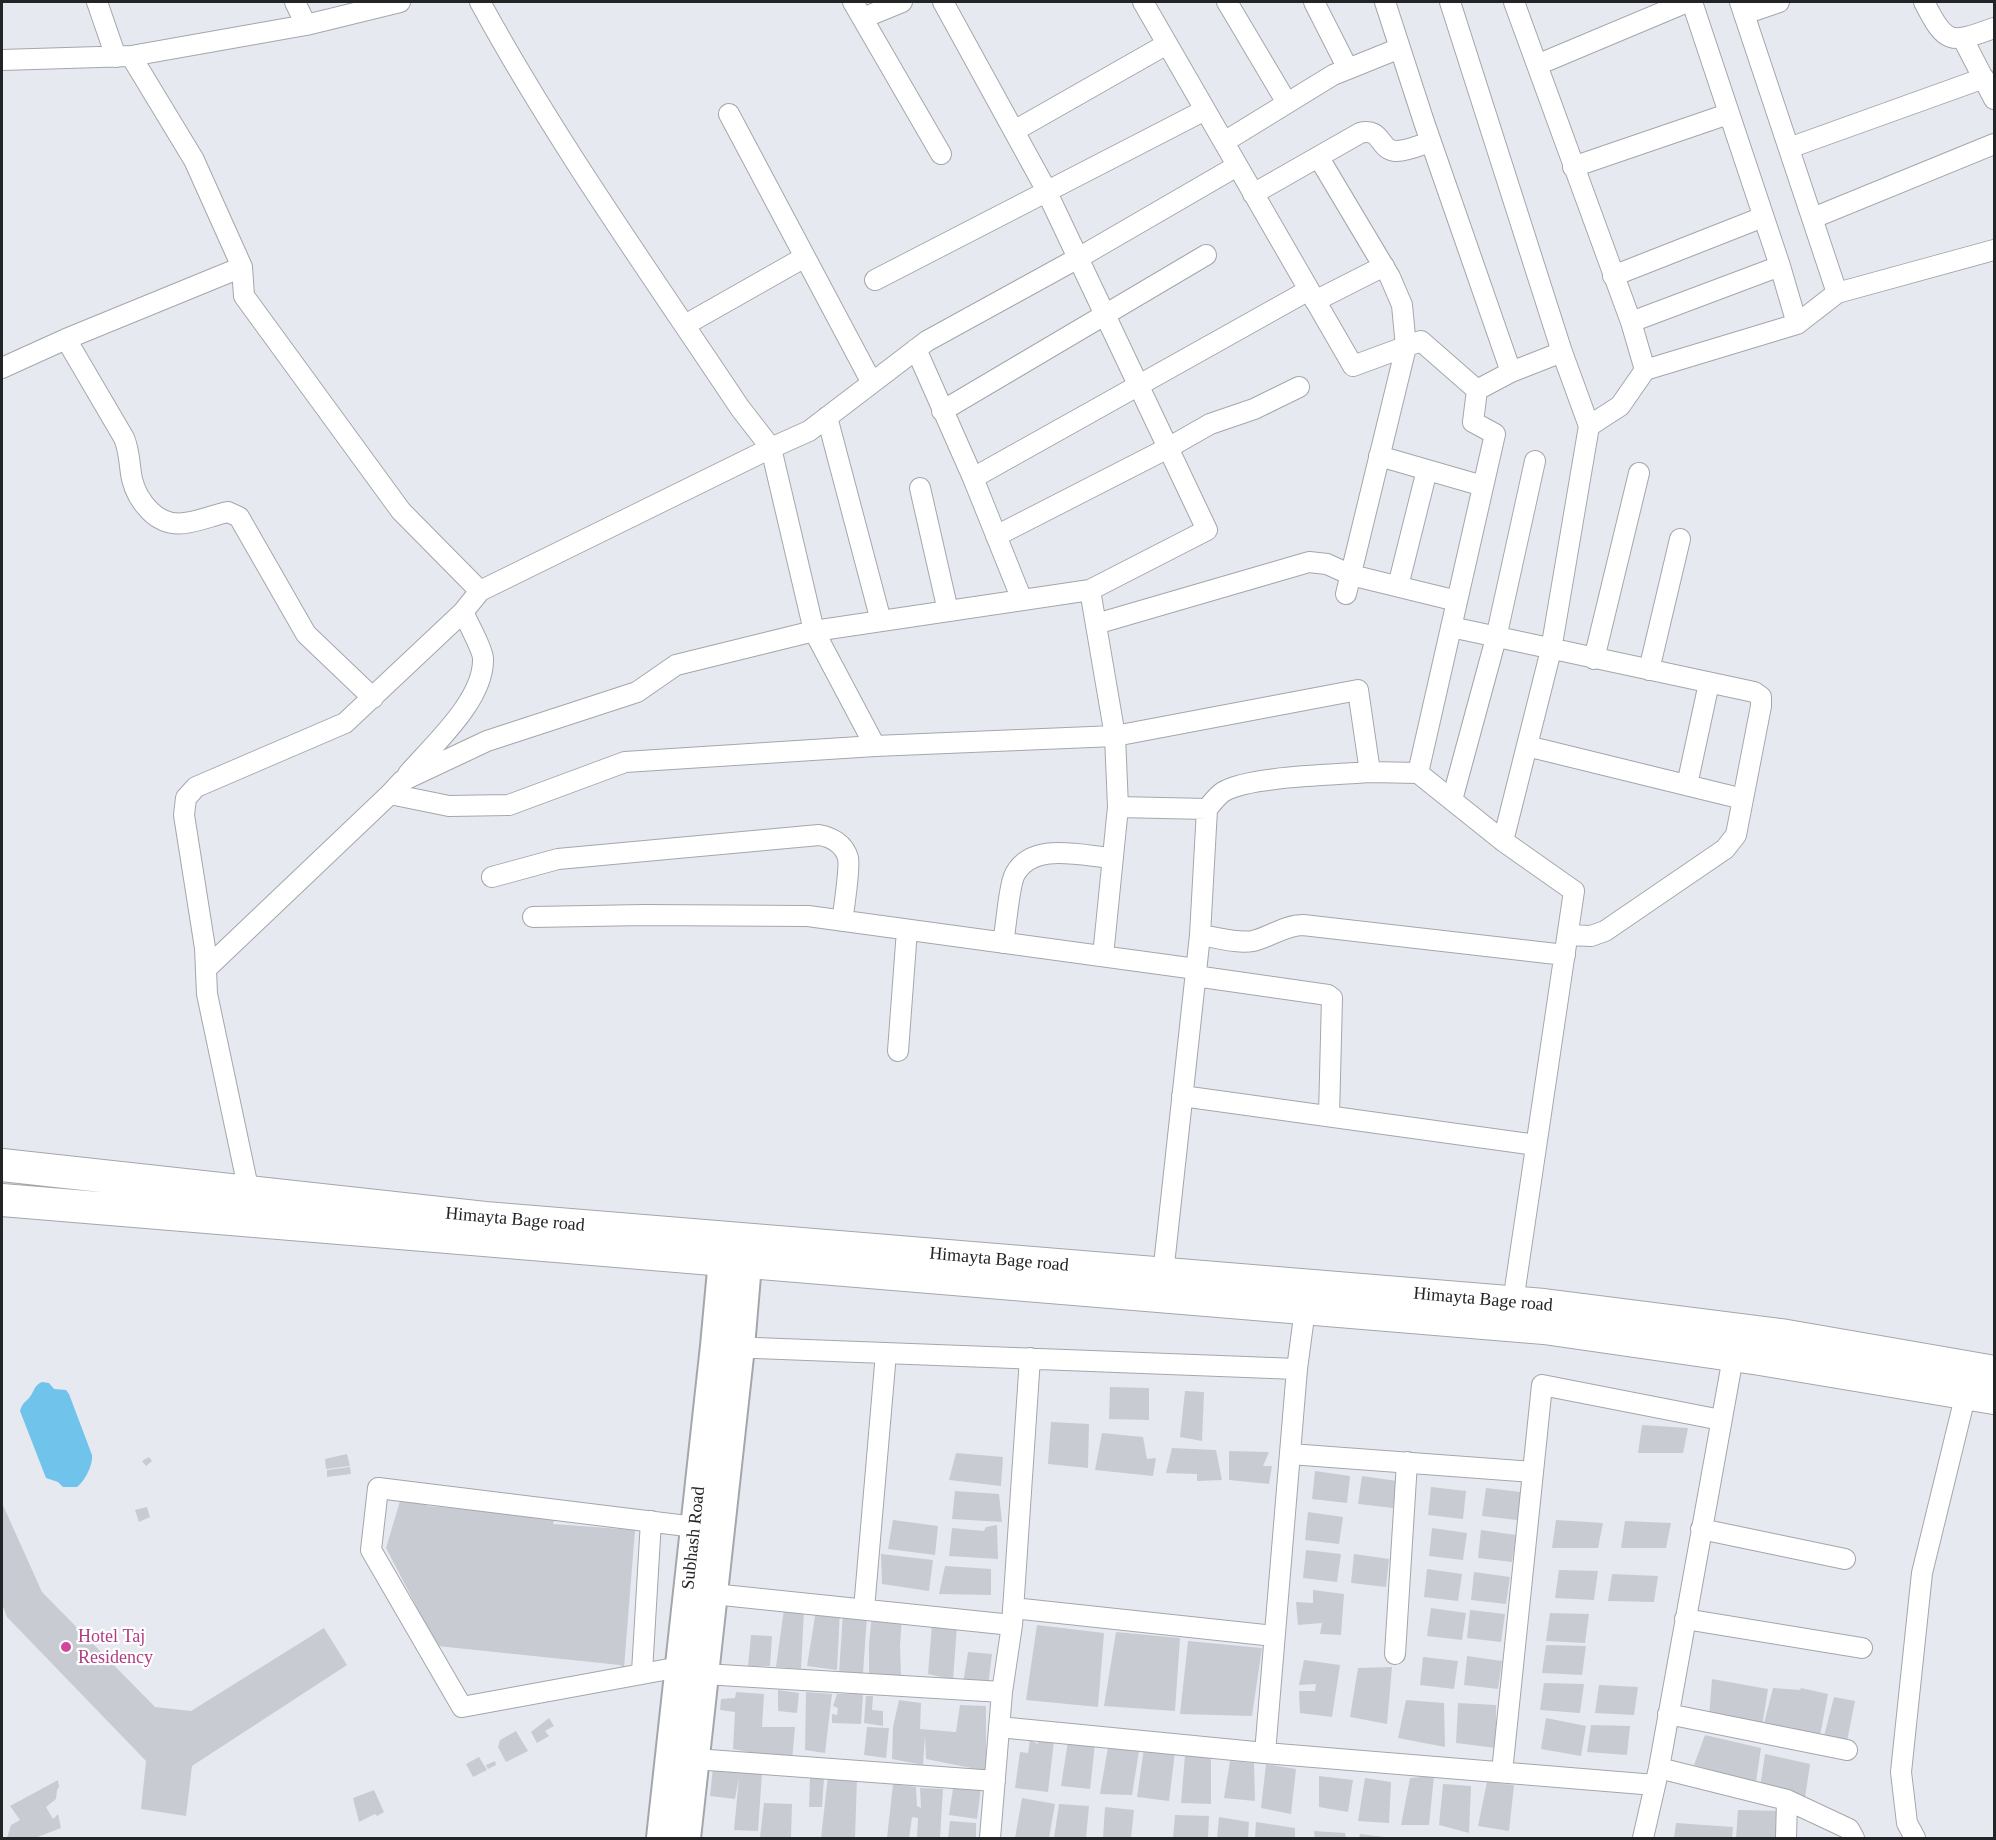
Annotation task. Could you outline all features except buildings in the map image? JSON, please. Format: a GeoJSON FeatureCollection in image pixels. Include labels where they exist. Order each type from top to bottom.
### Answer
{"type":"FeatureCollection","features":[{"type":"Feature","properties":{"kind":"main road","name":"Himayta Bage road"},"geometry":{"type":"LineString","coordinates":[[2,1165],[485,1218],[736,1250],[1163,1274],[1513,1302],[1735,1342],[1781,1335],[1995,1372]]}},
{"type":"Feature","properties":{"kind":"main road"},"geometry":{"type":"LineString","coordinates":[[2,1200],[736,1250],[1305,1309],[1735,1342],[1980,1396]]}},
{"type":"Feature","properties":{"kind":"street"},"geometry":{"type":"LineString","coordinates":[[97,2],[123,57],[194,160],[242,267],[244,296],[401,511],[480,591]]}},
{"type":"Feature","properties":{"kind":"street"},"geometry":{"type":"LineString","coordinates":[[295,2],[306,25]]}},
{"type":"Feature","properties":{"kind":"street"},"geometry":{"type":"LineString","coordinates":[[2,60],[123,57],[306,25],[400,2]]}},
{"type":"Feature","properties":{"kind":"street"},"geometry":{"type":"LineString","coordinates":[[480,2],[558,135],[740,408],[771,448],[814,631],[875,746]]}},
{"type":"Feature","properties":{"kind":"street"},"geometry":{"type":"LineString","coordinates":[[902,2],[858,10],[941,154]]}},
{"type":"Feature","properties":{"kind":"street"},"geometry":{"type":"LineString","coordinates":[[396,788],[487,741],[637,692],[676,665],[814,631],[1090,590],[1207,530],[1047,192],[943,2]]}},
{"type":"Feature","properties":{"kind":"street"},"geometry":{"type":"LineString","coordinates":[[1143,2],[1353,366],[1421,341],[1477,390]]}},
{"type":"Feature","properties":{"kind":"street"},"geometry":{"type":"LineString","coordinates":[[1227,2],[1287,103]]}},
{"type":"Feature","properties":{"kind":"street"},"geometry":{"type":"LineString","coordinates":[[1314,2],[1348,69]]}},
{"type":"Feature","properties":{"kind":"street"},"geometry":{"type":"LineString","coordinates":[[1385,2],[1430,142],[1512,372]]}},
{"type":"Feature","properties":{"kind":"street"},"geometry":{"type":"LineString","coordinates":[[1450,2],[1562,352],[1589,426],[1551,650],[1503,841]]}},
{"type":"Feature","properties":{"kind":"street"},"geometry":{"type":"LineString","coordinates":[[1514,2],[1630,322],[1645,370]]}},
{"type":"Feature","properties":{"kind":"street"},"geometry":{"type":"LineString","coordinates":[[1537,65],[1687,2]]}},
{"type":"Feature","properties":{"kind":"street"},"geometry":{"type":"LineString","coordinates":[[1692,2],[1780,266],[1797,324]]}},
{"type":"Feature","properties":{"kind":"street"},"geometry":{"type":"LineString","coordinates":[[1779,2],[1742,8],[1838,293]]}},
{"type":"Feature","properties":{"kind":"street"},"geometry":{"type":"LineString","coordinates":[[1924,2],[1937,27],[1947,35],[1963,39],[1995,28]]}},
{"type":"Feature","properties":{"kind":"street"},"geometry":{"type":"LineString","coordinates":[[1963,39],[1995,99]]}},
{"type":"Feature","properties":{"kind":"street"},"geometry":{"type":"LineString","coordinates":[[1014,131],[1167,44]]}},
{"type":"Feature","properties":{"kind":"street"},"geometry":{"type":"LineString","coordinates":[[1224,142],[1333,75],[1400,48]]}},
{"type":"Feature","properties":{"kind":"street"},"geometry":{"type":"LineString","coordinates":[[1789,148],[1984,78]]}},
{"type":"Feature","properties":{"kind":"street"},"geometry":{"type":"LineString","coordinates":[[875,280],[1205,110]]}},
{"type":"Feature","properties":{"kind":"street"},"geometry":{"type":"LineString","coordinates":[[729,114],[872,383]]}},
{"type":"Feature","properties":{"kind":"street"},"geometry":{"type":"LineString","coordinates":[[1573,167],[1728,114]]}},
{"type":"Feature","properties":{"kind":"street"},"geometry":{"type":"LineString","coordinates":[[1253,194],[1360,133],[1368,131],[1374,133],[1389,149],[1398,151],[1430,142]]}},
{"type":"Feature","properties":{"kind":"street"},"geometry":{"type":"LineString","coordinates":[[1813,218],[1995,144]]}},
{"type":"Feature","properties":{"kind":"street"},"geometry":{"type":"LineString","coordinates":[[1319,158],[1384,267],[1402,305],[1406,347],[1348,584]]}},
{"type":"Feature","properties":{"kind":"street"},"geometry":{"type":"LineString","coordinates":[[249,1192],[207,994],[205,948],[184,815],[186,798],[196,787],[345,723],[463,612],[480,591],[809,431],[927,341],[1078,258],[1237,166]]}},
{"type":"Feature","properties":{"kind":"street"},"geometry":{"type":"LineString","coordinates":[[1613,276],[1763,217]]}},
{"type":"Feature","properties":{"kind":"street"},"geometry":{"type":"LineString","coordinates":[[1589,426],[1620,406],[1645,370],[1797,324],[1838,293],[1995,250]]}},
{"type":"Feature","properties":{"kind":"street"},"geometry":{"type":"LineString","coordinates":[[942,411],[1206,255]]}},
{"type":"Feature","properties":{"kind":"street"},"geometry":{"type":"LineString","coordinates":[[685,325],[805,257]]}},
{"type":"Feature","properties":{"kind":"street"},"geometry":{"type":"LineString","coordinates":[[1630,322],[1780,266]]}},
{"type":"Feature","properties":{"kind":"street"},"geometry":{"type":"LineString","coordinates":[[2,368],[66,339],[242,267]]}},
{"type":"Feature","properties":{"kind":"street"},"geometry":{"type":"LineString","coordinates":[[973,478],[1139,386],[1312,295],[1384,267]]}},
{"type":"Feature","properties":{"kind":"street"},"geometry":{"type":"LineString","coordinates":[[66,339],[124,438],[129,450],[131,476],[136,492],[144,505],[158,519],[176,525],[228,512],[239,517],[306,634],[373,698]]}},
{"type":"Feature","properties":{"kind":"street"},"geometry":{"type":"LineString","coordinates":[[916,349],[973,478],[1022,600]]}},
{"type":"Feature","properties":{"kind":"street"},"geometry":{"type":"LineString","coordinates":[[1477,390],[1512,372],[1562,352]]}},
{"type":"Feature","properties":{"kind":"street"},"geometry":{"type":"LineString","coordinates":[[996,536],[1210,424],[1254,408],[1299,387]]}},
{"type":"Feature","properties":{"kind":"street"},"geometry":{"type":"LineString","coordinates":[[1418,773],[1495,434],[1473,422],[1477,390]]}},
{"type":"Feature","properties":{"kind":"street"},"geometry":{"type":"LineString","coordinates":[[827,417],[881,621]]}},
{"type":"Feature","properties":{"kind":"street"},"geometry":{"type":"LineString","coordinates":[[1379,456],[1483,486]]}},
{"type":"Feature","properties":{"kind":"street"},"geometry":{"type":"LineString","coordinates":[[1452,800],[1496,638],[1535,461]]}},
{"type":"Feature","properties":{"kind":"street"},"geometry":{"type":"LineString","coordinates":[[1398,586],[1427,470]]}},
{"type":"Feature","properties":{"kind":"street"},"geometry":{"type":"LineString","coordinates":[[1594,659],[1639,473]]}},
{"type":"Feature","properties":{"kind":"street"},"geometry":{"type":"LineString","coordinates":[[920,488],[948,611]]}},
{"type":"Feature","properties":{"kind":"street"},"geometry":{"type":"LineString","coordinates":[[1649,670],[1680,539]]}},
{"type":"Feature","properties":{"kind":"street"},"geometry":{"type":"LineString","coordinates":[[1096,624],[1309,562],[1327,564],[1348,584],[1398,586],[1457,601]]}},
{"type":"Feature","properties":{"kind":"street"},"geometry":{"type":"LineString","coordinates":[[1090,590],[1114,736],[1118,807],[1103,956]]}},
{"type":"Feature","properties":{"kind":"street"},"geometry":{"type":"LineString","coordinates":[[206,969],[396,788],[462,713],[479,682],[484,657],[463,612]]}},
{"type":"Feature","properties":{"kind":"street"},"geometry":{"type":"LineString","coordinates":[[1451,627],[1754,692],[1761,697],[1736,835],[1725,849],[1605,931],[1591,936],[1568,934]]}},
{"type":"Feature","properties":{"kind":"street"},"geometry":{"type":"LineString","coordinates":[[1687,785],[1709,683]]}},
{"type":"Feature","properties":{"kind":"street"},"geometry":{"type":"LineString","coordinates":[[396,788],[449,806],[509,805],[625,762],[875,746],[1114,736],[1358,690],[1370,772]]}},
{"type":"Feature","properties":{"kind":"street"},"geometry":{"type":"LineString","coordinates":[[1527,746],[1743,799]]}},
{"type":"Feature","properties":{"kind":"street"},"geometry":{"type":"LineString","coordinates":[[1163,1274],[1200,935],[1207,808],[1223,793],[1236,786],[1259,781],[1370,772],[1418,773],[1503,841],[1574,891],[1513,1302]]}},
{"type":"Feature","properties":{"kind":"street"},"geometry":{"type":"LineString","coordinates":[[1118,807],[1207,808]]}},
{"type":"Feature","properties":{"kind":"street"},"geometry":{"type":"LineString","coordinates":[[492,877],[558,859],[819,835],[830,837],[840,844],[848,858],[842,921]]}},
{"type":"Feature","properties":{"kind":"street"},"geometry":{"type":"LineString","coordinates":[[1003,943],[1014,875],[1025,861],[1036,855],[1048,853],[1113,858]]}},
{"type":"Feature","properties":{"kind":"street"},"geometry":{"type":"LineString","coordinates":[[533,916],[808,916],[1103,956],[1328,995],[1332,998],[1329,1116]]}},
{"type":"Feature","properties":{"kind":"street"},"geometry":{"type":"LineString","coordinates":[[1200,935],[1246,942],[1293,926],[1303,925],[1565,955]]}},
{"type":"Feature","properties":{"kind":"street"},"geometry":{"type":"LineString","coordinates":[[897,1051],[907,930]]}},
{"type":"Feature","properties":{"kind":"street"},"geometry":{"type":"LineString","coordinates":[[1182,1096],[1536,1145]]}},
{"type":"Feature","properties":{"kind":"street","name":"Subhash Road"},"geometry":{"type":"LineString","coordinates":[[661,1839],[692,1670],[713,1594],[736,1250]]}},
{"type":"Feature","properties":{"kind":"street"},"geometry":{"type":"LineString","coordinates":[[1265,1753],[1297,1370],[1305,1309]]}},
{"type":"Feature","properties":{"kind":"street"},"geometry":{"type":"LineString","coordinates":[[1643,1839],[1657,1776],[1735,1342]]}},
{"type":"Feature","properties":{"kind":"street"},"geometry":{"type":"LineString","coordinates":[[728,1347],[1297,1370]]}},
{"type":"Feature","properties":{"kind":"street","name":"Subhash Road"},"geometry":{"type":"LineString","coordinates":[[686,1839],[695,1759],[692,1670],[695,1527],[728,1347]]}},
{"type":"Feature","properties":{"kind":"street"},"geometry":{"type":"LineString","coordinates":[[864,1610],[886,1353]]}},
{"type":"Feature","properties":{"kind":"street"},"geometry":{"type":"LineString","coordinates":[[990,1839],[1002,1692],[1013,1616],[1030,1358]]}},
{"type":"Feature","properties":{"kind":"street"},"geometry":{"type":"LineString","coordinates":[[1502,1772],[1542,1384],[1721,1420]]}},
{"type":"Feature","properties":{"kind":"street"},"geometry":{"type":"LineString","coordinates":[[1915,1839],[1907,1823],[1900,1772],[1922,1573],[1980,1396]]}},
{"type":"Feature","properties":{"kind":"street"},"geometry":{"type":"LineString","coordinates":[[1290,1454],[1533,1472]]}},
{"type":"Feature","properties":{"kind":"street"},"geometry":{"type":"LineString","coordinates":[[1395,1654],[1407,1462]]}},
{"type":"Feature","properties":{"kind":"street"},"geometry":{"type":"LineString","coordinates":[[695,1527],[378,1488],[371,1550],[462,1707],[642,1672],[692,1670],[1002,1692]]}},
{"type":"Feature","properties":{"kind":"street"},"geometry":{"type":"LineString","coordinates":[[642,1672],[651,1521]]}},
{"type":"Feature","properties":{"kind":"street"},"geometry":{"type":"LineString","coordinates":[[1701,1529],[1845,1559]]}},
{"type":"Feature","properties":{"kind":"street"},"geometry":{"type":"LineString","coordinates":[[713,1594],[864,1610],[1013,1616],[1274,1636]]}},
{"type":"Feature","properties":{"kind":"street"},"geometry":{"type":"LineString","coordinates":[[1685,1619],[1862,1648]]}},
{"type":"Feature","properties":{"kind":"street"},"geometry":{"type":"LineString","coordinates":[[1668,1714],[1847,1750]]}},
{"type":"Feature","properties":{"kind":"street"},"geometry":{"type":"LineString","coordinates":[[999,1728],[1502,1772],[1657,1776],[1786,1800],[1849,1829],[1854,1839]]}},
{"type":"Feature","properties":{"kind":"street"},"geometry":{"type":"LineString","coordinates":[[695,1759],[995,1781]]}},
{"type":"Feature","properties":{"kind":"street"},"geometry":{"type":"LineString","coordinates":[[1786,1800],[1786,1839]]}},
{"type":"Feature","properties":{"kind":"water"},"geometry":{"type":"Polygon","coordinates":[[[42,1382],[49,1383],[54,1389],[66,1390],[69,1394],[92,1455],[88,1472],[77,1487],[63,1487],[58,1482],[46,1478],[20,1411],[22,1405],[42,1382]]]}},
{"type":"Feature","properties":{"kind":"place","name":"Hotel Taj Residency"},"geometry":{"type":"Point","coordinates":[66,1647]}}]}
